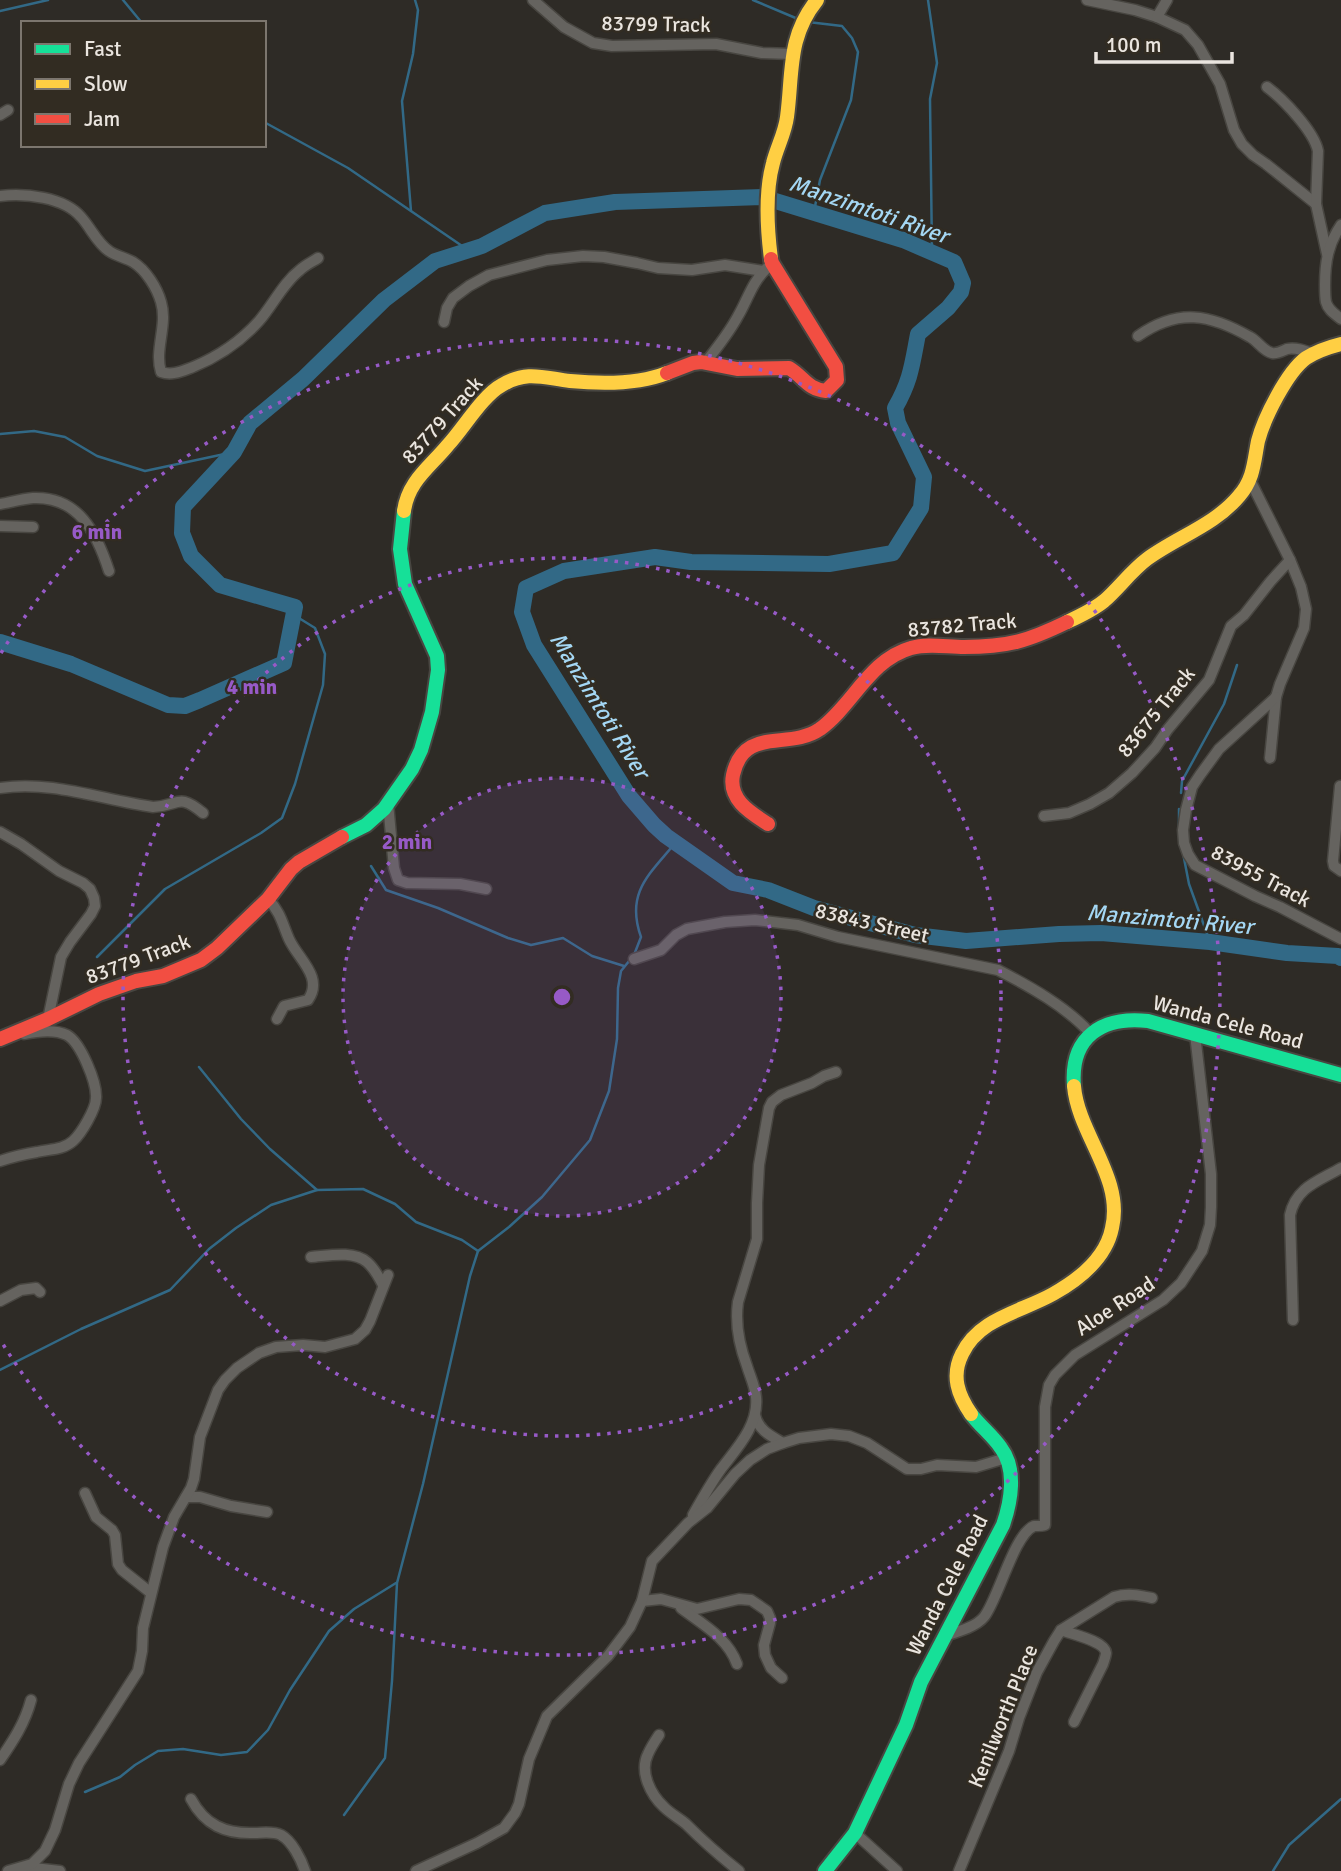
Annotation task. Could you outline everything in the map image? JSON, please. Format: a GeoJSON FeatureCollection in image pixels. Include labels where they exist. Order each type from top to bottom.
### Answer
{"type":"FeatureCollection","features":[{"type":"Feature","properties":{"kind":"street","name":"83799 Track"},"geometry":{"type":"LineString","coordinates":[[533,0],[564,27],[593,43],[612,46],[716,44],[762,53],[792,54]]}},
{"type":"Feature","properties":{"kind":"street","name":"83779 Track"},"geometry":{"type":"LineString","coordinates":[[0,1039],[99,994],[136,981],[163,976],[201,960],[268,899],[299,862],[366,825],[378,816],[388,803],[412,769],[421,750],[432,712],[438,670],[437,656],[405,584],[401,565],[400,548],[408,493],[416,479],[501,385],[526,375],[572,381],[624,382],[654,378],[693,363],[737,369],[789,368],[815,390],[826,391],[837,380],[832,358],[768,267],[772,165],[786,121],[792,54],[803,19],[817,0]]}},
{"type":"Feature","properties":{"kind":"street"},"geometry":{"type":"LineString","coordinates":[[1087,0],[1135,10],[1185,30],[1198,45],[1220,84],[1234,130],[1242,144],[1316,204]]}},
{"type":"Feature","properties":{"kind":"street"},"geometry":{"type":"LineString","coordinates":[[1157,17],[1167,0]]}},
{"type":"Feature","properties":{"kind":"street"},"geometry":{"type":"LineString","coordinates":[[1267,87],[1282,98],[1317,144],[1316,204],[1327,254]]}},
{"type":"Feature","properties":{"kind":"street"},"geometry":{"type":"LineString","coordinates":[[0,196],[25,194],[74,210],[109,251],[132,261],[143,270],[162,302],[163,330],[159,365],[165,373],[173,374],[213,358],[241,337],[258,321],[299,270],[318,258]]}},
{"type":"Feature","properties":{"kind":"street"},"geometry":{"type":"LineString","coordinates":[[1341,225],[1327,254],[1325,300],[1331,311],[1341,319]]}},
{"type":"Feature","properties":{"kind":"street"},"geometry":{"type":"LineString","coordinates":[[444,322],[447,307],[453,298],[469,286],[489,275],[547,260],[604,257],[658,268],[692,270],[725,265],[768,267]]}},
{"type":"Feature","properties":{"kind":"street"},"geometry":{"type":"LineString","coordinates":[[705,363],[740,313],[755,280],[768,267]]}},
{"type":"Feature","properties":{"kind":"street"},"geometry":{"type":"LineString","coordinates":[[1138,336],[1163,321],[1203,317],[1221,322],[1249,336],[1269,352],[1291,348],[1314,354]]}},
{"type":"Feature","properties":{"kind":"street","name":"83782 Track"},"geometry":{"type":"LineString","coordinates":[[768,824],[746,809],[733,793],[736,765],[748,747],[762,741],[791,740],[811,735],[823,726],[881,665],[898,652],[925,646],[1019,643],[1043,634],[1097,606],[1146,560],[1225,509],[1241,493],[1250,480],[1264,424],[1290,374],[1297,365],[1314,354],[1341,344]]}},
{"type":"Feature","properties":{"kind":"street"},"geometry":{"type":"LineString","coordinates":[[1250,480],[1290,560],[1306,609],[1306,621],[1276,697],[1270,758]]}},
{"type":"Feature","properties":{"kind":"street"},"geometry":{"type":"LineString","coordinates":[[0,503],[34,498],[50,499],[65,505],[86,521],[102,548],[109,571]]}},
{"type":"Feature","properties":{"kind":"street"},"geometry":{"type":"LineString","coordinates":[[0,527],[33,527]]}},
{"type":"Feature","properties":{"kind":"street","name":"83675 Track"},"geometry":{"type":"LineString","coordinates":[[1044,816],[1069,813],[1099,800],[1132,774],[1209,680],[1231,626],[1244,615],[1290,560]]}},
{"type":"Feature","properties":{"kind":"street","name":"83955 Track"},"geometry":{"type":"LineString","coordinates":[[1276,697],[1219,749],[1199,775],[1192,787],[1186,810],[1184,843],[1195,865],[1341,939]]}},
{"type":"Feature","properties":{"kind":"street"},"geometry":{"type":"LineString","coordinates":[[0,788],[32,785],[50,787],[153,807],[185,801],[203,813]]}},
{"type":"Feature","properties":{"kind":"street"},"geometry":{"type":"LineString","coordinates":[[1340,786],[1333,861],[1334,866],[1341,871]]}},
{"type":"Feature","properties":{"kind":"street"},"geometry":{"type":"LineString","coordinates":[[388,803],[394,868],[398,880],[407,883],[460,884],[486,889]]}},
{"type":"Feature","properties":{"kind":"street"},"geometry":{"type":"LineString","coordinates":[[0,832],[59,872],[83,883],[94,898],[95,906],[91,914],[61,957],[48,1019]]}},
{"type":"Feature","properties":{"kind":"street"},"geometry":{"type":"LineString","coordinates":[[268,899],[278,909],[287,936],[309,969],[313,981],[312,995],[307,1000],[284,1006],[277,1019]]}},
{"type":"Feature","properties":{"kind":"street","name":"83843 Street"},"geometry":{"type":"LineString","coordinates":[[634,959],[660,950],[687,929],[733,921],[768,920],[998,970],[1016,978],[1063,1010],[1091,1034]]}},
{"type":"Feature","properties":{"kind":"street","name":"Wanda Cele Road"},"geometry":{"type":"LineString","coordinates":[[825,1871],[855,1833],[906,1725],[921,1682],[995,1544],[1009,1509],[1011,1487],[1003,1450],[965,1405],[957,1386],[957,1365],[962,1350],[976,1331],[1000,1316],[1050,1295],[1070,1283],[1101,1253],[1113,1227],[1115,1208],[1110,1186],[1074,1099],[1072,1079],[1075,1060],[1083,1041],[1109,1022],[1130,1019],[1148,1021],[1341,1075]]}},
{"type":"Feature","properties":{"kind":"street"},"geometry":{"type":"LineString","coordinates":[[0,1039],[41,1031],[68,1035],[81,1049],[96,1089],[93,1109],[71,1143],[61,1148],[0,1161]]}},
{"type":"Feature","properties":{"kind":"street","name":"Aloe Road"},"geometry":{"type":"LineString","coordinates":[[944,1636],[982,1620],[1027,1531],[1035,1526],[1045,1525],[1045,1407],[1049,1385],[1055,1375],[1075,1355],[1163,1300],[1181,1283],[1202,1251],[1210,1225],[1211,1174],[1195,1034]]}},
{"type":"Feature","properties":{"kind":"street"},"geometry":{"type":"LineString","coordinates":[[783,1443],[761,1429],[756,1421],[756,1396],[738,1338],[736,1311],[757,1239],[760,1165],[769,1108],[781,1095],[836,1072]]}},
{"type":"Feature","properties":{"kind":"street"},"geometry":{"type":"LineString","coordinates":[[1293,1320],[1290,1215],[1293,1205],[1306,1188],[1341,1168]]}},
{"type":"Feature","properties":{"kind":"street"},"geometry":{"type":"LineString","coordinates":[[25,1867],[38,1859],[50,1843],[69,1784],[79,1763],[138,1671],[143,1628],[151,1593],[170,1527],[194,1479],[202,1429],[218,1390],[248,1359],[268,1350],[303,1345],[325,1347],[355,1339],[370,1321],[386,1280],[361,1258],[341,1255],[311,1257]]}},
{"type":"Feature","properties":{"kind":"street"},"geometry":{"type":"LineString","coordinates":[[0,1301],[26,1289],[36,1288],[40,1292]]}},
{"type":"Feature","properties":{"kind":"street"},"geometry":{"type":"LineString","coordinates":[[688,1523],[713,1480],[742,1441],[755,1415]]}},
{"type":"Feature","properties":{"kind":"street"},"geometry":{"type":"LineString","coordinates":[[416,1871],[504,1828],[519,1804],[529,1759],[547,1716],[608,1656],[630,1628],[642,1601],[652,1561],[750,1460],[783,1443],[831,1434],[849,1436],[876,1447],[901,1466],[913,1470],[937,1465],[976,1467],[1006,1458]]}},
{"type":"Feature","properties":{"kind":"street"},"geometry":{"type":"LineString","coordinates":[[85,1493],[96,1517],[115,1535],[118,1564],[151,1593]]}},
{"type":"Feature","properties":{"kind":"street"},"geometry":{"type":"LineString","coordinates":[[186,1497],[208,1498],[231,1506],[267,1512]]}},
{"type":"Feature","properties":{"kind":"street","name":"Kenilworth Place"},"geometry":{"type":"LineString","coordinates":[[959,1871],[1009,1751],[1037,1672],[1061,1630],[1122,1594],[1152,1598]]}},
{"type":"Feature","properties":{"kind":"street"},"geometry":{"type":"LineString","coordinates":[[642,1601],[661,1599],[697,1609],[744,1598],[761,1606],[770,1618],[764,1645],[765,1655],[771,1668],[782,1678]]}},
{"type":"Feature","properties":{"kind":"street"},"geometry":{"type":"LineString","coordinates":[[675,1603],[725,1643],[737,1664]]}},
{"type":"Feature","properties":{"kind":"street"},"geometry":{"type":"LineString","coordinates":[[1061,1630],[1102,1645],[1106,1655],[1074,1722]]}},
{"type":"Feature","properties":{"kind":"street"},"geometry":{"type":"LineString","coordinates":[[0,1760],[18,1734],[28,1714],[31,1700]]}},
{"type":"Feature","properties":{"kind":"street"},"geometry":{"type":"LineString","coordinates":[[659,1735],[645,1762],[650,1790],[665,1808],[739,1871]]}},
{"type":"Feature","properties":{"kind":"street"},"geometry":{"type":"LineString","coordinates":[[191,1799],[203,1817],[223,1828],[234,1832],[273,1833],[285,1838],[306,1871]]}},
{"type":"Feature","properties":{"kind":"street"},"geometry":{"type":"LineString","coordinates":[[855,1833],[897,1871]]}},
{"type":"Feature","properties":{"kind":"street"},"geometry":{"type":"LineString","coordinates":[[4,1870],[25,1867],[60,1871]]}},
{"type":"Feature","properties":{"kind":"waterway"},"geometry":{"type":"LineString","coordinates":[[0,11],[48,0]]}},
{"type":"Feature","properties":{"kind":"waterway"},"geometry":{"type":"LineString","coordinates":[[123,0],[140,21]]}},
{"type":"Feature","properties":{"kind":"waterway"},"geometry":{"type":"LineString","coordinates":[[411,211],[402,101],[413,54],[418,10],[415,0]]}},
{"type":"Feature","properties":{"kind":"waterway"},"geometry":{"type":"LineString","coordinates":[[753,0],[798,19]]}},
{"type":"Feature","properties":{"kind":"waterway"},"geometry":{"type":"LineString","coordinates":[[928,0],[937,63],[930,99],[932,253]]}},
{"type":"Feature","properties":{"kind":"waterway"},"geometry":{"type":"LineString","coordinates":[[808,22],[842,26],[852,38],[858,52],[851,100],[820,180],[814,212]]}},
{"type":"Feature","properties":{"kind":"waterway"},"geometry":{"type":"LineString","coordinates":[[266,123],[348,168],[468,250]]}},
{"type":"Feature","properties":{"kind":"waterway","name":"Manzimtoti River"},"geometry":{"type":"LineString","coordinates":[[0,642],[71,664],[168,705],[185,706],[284,663],[295,607],[220,585],[191,556],[182,533],[183,507],[234,452],[250,423],[303,379],[384,300],[435,261],[482,246],[545,213],[615,202],[762,197],[903,240],[954,262],[963,283],[961,292],[948,308],[918,334],[908,380],[895,408],[898,423],[924,477],[921,508],[893,553],[829,564],[691,562],[655,557],[564,571],[526,588],[522,612],[534,645],[629,796],[666,836],[733,883],[768,890],[814,908],[915,935],[966,941],[1101,933],[1210,942],[1341,958]]}},
{"type":"Feature","properties":{"kind":"waterway"},"geometry":{"type":"LineString","coordinates":[[0,434],[34,431],[65,437],[97,456],[145,471],[234,452]]}},
{"type":"Feature","properties":{"kind":"waterway"},"geometry":{"type":"LineString","coordinates":[[97,957],[165,889],[282,818],[295,784],[323,685],[325,654],[315,628],[294,615]]}},
{"type":"Feature","properties":{"kind":"waterway"},"geometry":{"type":"LineString","coordinates":[[1181,793],[1182,781],[1224,704],[1237,665]]}},
{"type":"Feature","properties":{"kind":"waterway"},"geometry":{"type":"LineString","coordinates":[[1179,809],[1179,833]]}},
{"type":"Feature","properties":{"kind":"waterway"},"geometry":{"type":"LineString","coordinates":[[344,1815],[385,1758],[397,1583],[478,1251],[542,1197],[590,1140],[609,1091],[617,1039],[621,971],[634,955],[641,937],[636,908],[638,896],[649,874],[676,842]]}},
{"type":"Feature","properties":{"kind":"waterway"},"geometry":{"type":"LineString","coordinates":[[1183,853],[1189,884],[1210,942]]}},
{"type":"Feature","properties":{"kind":"waterway"},"geometry":{"type":"LineString","coordinates":[[371,866],[386,890],[438,908],[508,938],[531,945],[563,938],[592,956],[624,966]]}},
{"type":"Feature","properties":{"kind":"waterway"},"geometry":{"type":"LineString","coordinates":[[199,1067],[241,1119],[270,1149],[317,1190]]}},
{"type":"Feature","properties":{"kind":"waterway"},"geometry":{"type":"LineString","coordinates":[[0,1370],[81,1329],[170,1290],[209,1249],[236,1228],[271,1205],[317,1190],[363,1189],[395,1204],[416,1222],[462,1240],[478,1251]]}},
{"type":"Feature","properties":{"kind":"waterway"},"geometry":{"type":"LineString","coordinates":[[85,1792],[120,1777],[158,1751],[183,1749],[221,1755],[247,1752],[268,1730],[290,1690],[329,1631],[354,1609],[396,1583]]}},
{"type":"Feature","properties":{"kind":"waterway"},"geometry":{"type":"LineString","coordinates":[[1273,1871],[1289,1845],[1341,1799]]}},
{"type":"Feature","properties":{"kind":"traffic: fast"},"geometry":{"type":"LineString","coordinates":[[342,837],[366,825],[384,809],[412,769],[421,750],[432,712],[438,670],[437,656],[405,584],[400,549],[404,511]]}},
{"type":"Feature","properties":{"kind":"traffic: fast"},"geometry":{"type":"LineString","coordinates":[[1074,1086],[1074,1069],[1084,1042],[1104,1026],[1132,1020],[1148,1021],[1341,1075]]}},
{"type":"Feature","properties":{"kind":"traffic: fast"},"geometry":{"type":"LineString","coordinates":[[825,1871],[855,1833],[906,1725],[921,1682],[1003,1525],[1010,1496],[1009,1466],[998,1444],[971,1414]]}},
{"type":"Feature","properties":{"kind":"traffic: slow"},"geometry":{"type":"LineString","coordinates":[[771,259],[768,235],[770,174],[786,123],[796,42],[800,28],[817,0]]}},
{"type":"Feature","properties":{"kind":"traffic: slow"},"geometry":{"type":"LineString","coordinates":[[1067,622],[1104,601],[1147,559],[1219,515],[1239,496],[1253,470],[1265,420],[1291,374],[1306,358],[1341,344]]}},
{"type":"Feature","properties":{"kind":"traffic: slow"},"geometry":{"type":"LineString","coordinates":[[404,511],[410,491],[421,475],[481,404],[495,390],[511,380],[528,376],[582,382],[631,382],[667,373]]}},
{"type":"Feature","properties":{"kind":"traffic: slow"},"geometry":{"type":"LineString","coordinates":[[971,1414],[963,1400],[957,1378],[959,1362],[969,1342],[1002,1317],[1041,1300],[1072,1282],[1090,1267],[1109,1239],[1114,1210],[1112,1191],[1083,1121],[1074,1086]]}},
{"type":"Feature","properties":{"kind":"traffic: jam"},"geometry":{"type":"LineString","coordinates":[[667,373],[701,362],[737,369],[789,368],[810,385],[826,391],[837,380],[836,367],[771,259]]}},
{"type":"Feature","properties":{"kind":"traffic: jam"},"geometry":{"type":"LineString","coordinates":[[768,824],[742,805],[734,792],[733,775],[747,750],[757,744],[808,735],[820,729],[872,673],[896,654],[924,646],[979,647],[1006,644],[1041,634],[1067,622]]}},
{"type":"Feature","properties":{"kind":"traffic: jam"},"geometry":{"type":"LineString","coordinates":[[0,1039],[99,994],[136,981],[163,976],[201,960],[268,899],[299,862],[342,837]]}}]}
